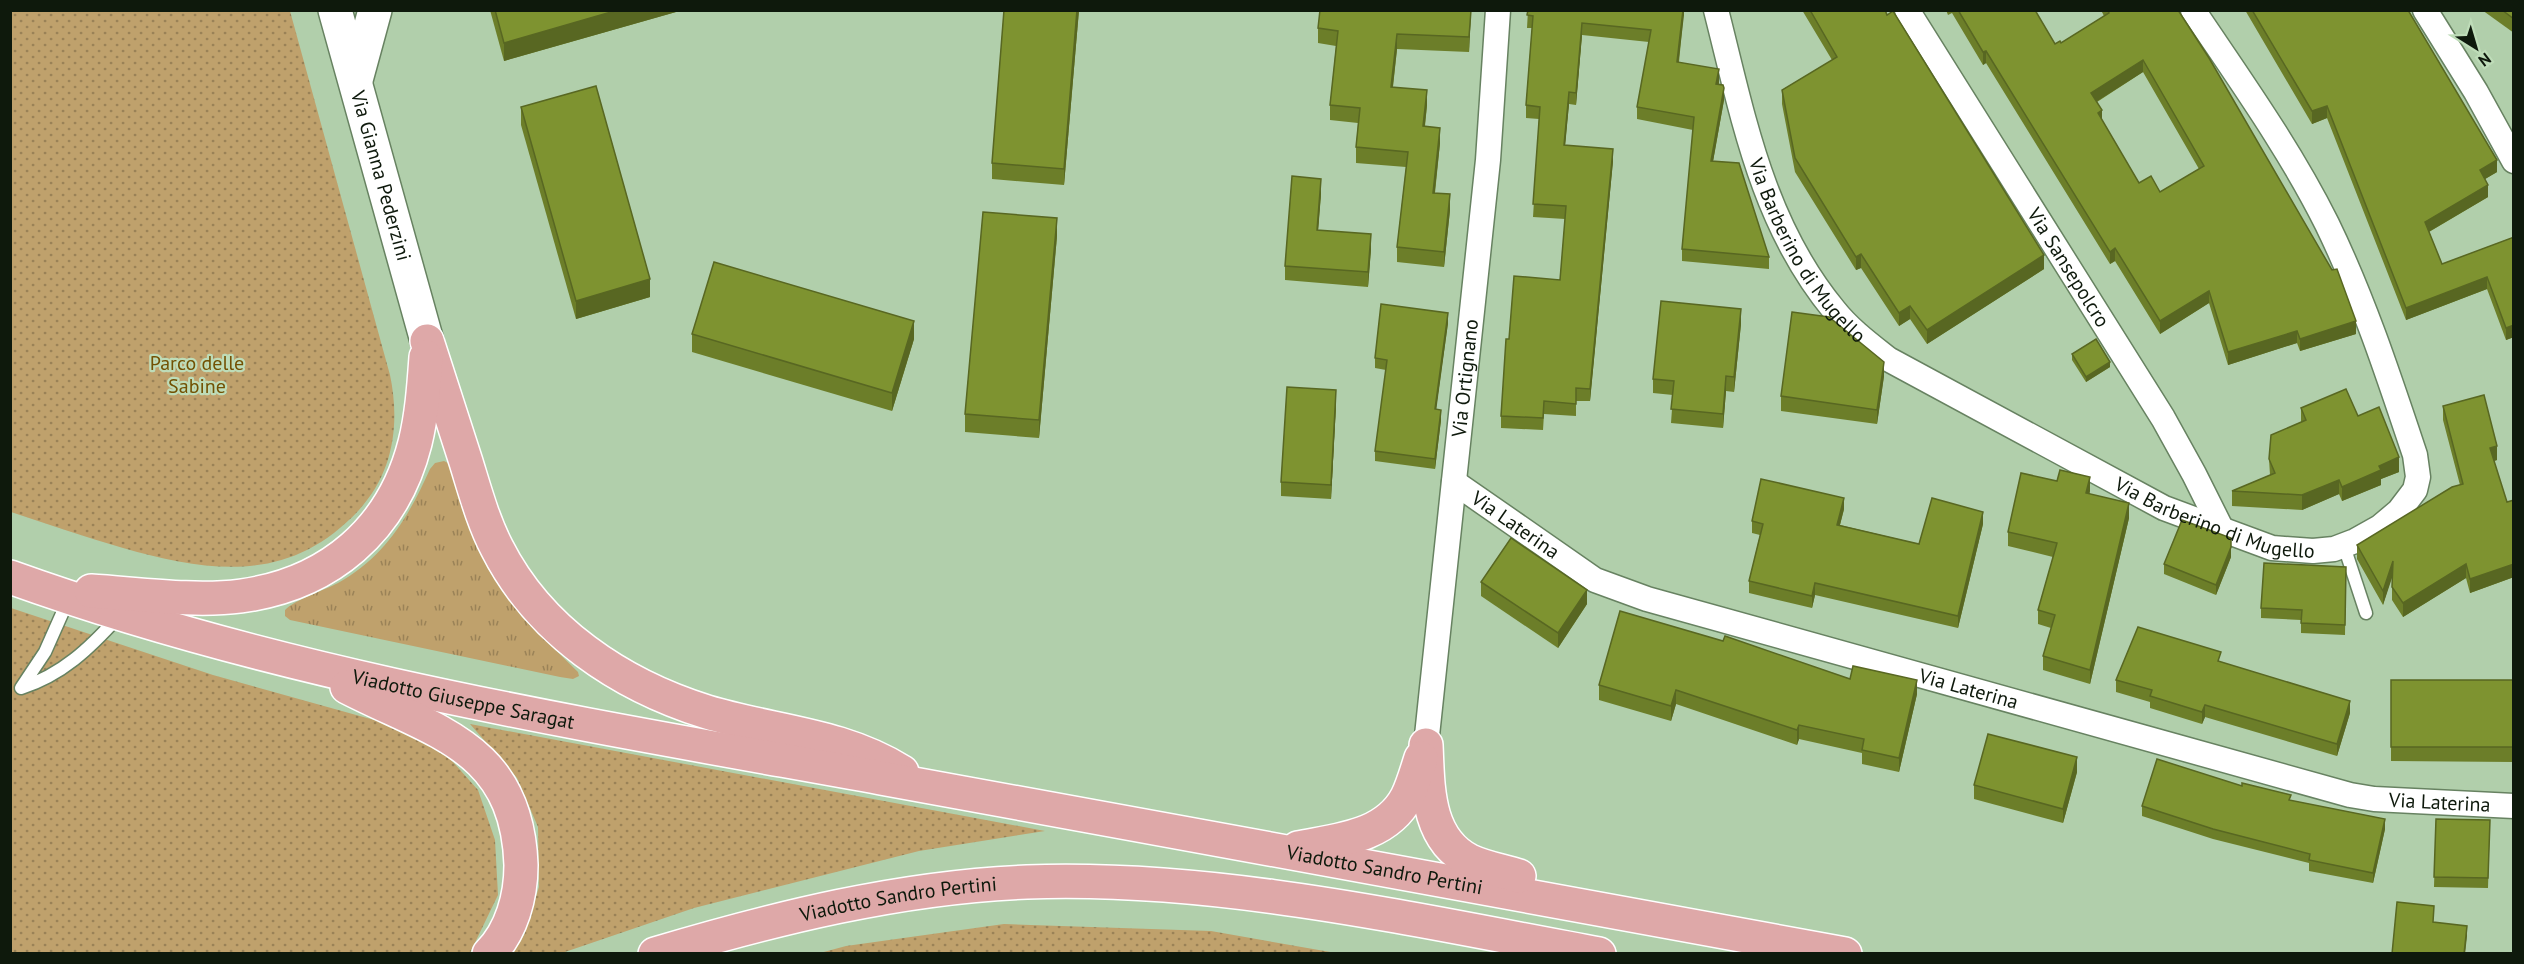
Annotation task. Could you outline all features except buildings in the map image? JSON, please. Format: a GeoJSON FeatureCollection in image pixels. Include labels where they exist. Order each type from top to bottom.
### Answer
{"type":"FeatureCollection","features":[{"type":"Feature","properties":{"kind":"main road"},"geometry":{"type":"LineString","coordinates":[[57,593],[233,597],[288,586],[331,566],[352,549],[373,527],[396,493],[406,469],[419,424],[427,341]]}},
{"type":"Feature","properties":{"kind":"main road"},"geometry":{"type":"LineString","coordinates":[[427,341],[477,498],[493,540],[519,584],[567,637],[602,663],[674,699],[707,712],[852,747],[880,759],[924,785]]}},
{"type":"Feature","properties":{"kind":"main road","name":"Viadotto Giuseppe Saragat"},"geometry":{"type":"LineString","coordinates":[[10,577],[121,614],[303,664],[438,695],[924,785]]}},
{"type":"Feature","properties":{"kind":"main road"},"geometry":{"type":"LineString","coordinates":[[303,664],[391,710],[450,736],[479,759],[497,781],[507,801],[516,829],[521,873],[513,915],[502,937],[489,954]]}},
{"type":"Feature","properties":{"kind":"main road"},"geometry":{"type":"LineString","coordinates":[[1277,852],[1362,835],[1389,819],[1408,795],[1426,745]]}},
{"type":"Feature","properties":{"kind":"main road"},"geometry":{"type":"LineString","coordinates":[[1426,745],[1428,786],[1433,815],[1439,829],[1459,854],[1479,864],[1586,895],[1637,916]]}},
{"type":"Feature","properties":{"kind":"main road","name":"Viadotto Sandro Pertini"},"geometry":{"type":"LineString","coordinates":[[924,785],[1277,852],[1845,954]]}},
{"type":"Feature","properties":{"kind":"main road","name":"Viadotto Sandro Pertini"},"geometry":{"type":"LineString","coordinates":[[655,954],[789,916],[907,894],[1024,882],[1072,881],[1178,886],[1256,895],[1364,911],[1599,954]]}},
{"type":"Feature","properties":{"kind":"street","name":"Via Gianna Pederzini"},"geometry":{"type":"LineString","coordinates":[[335,10],[427,341]]}},
{"type":"Feature","properties":{"kind":"street"},"geometry":{"type":"LineString","coordinates":[[356,81],[375,10]]}},
{"type":"Feature","properties":{"kind":"street","name":"Via Ortignano"},"geometry":{"type":"LineString","coordinates":[[1426,745],[1488,160],[1498,10]]}},
{"type":"Feature","properties":{"kind":"street","name":"Via Barberino di Mugello"},"geometry":{"type":"LineString","coordinates":[[1716,10],[1746,127],[1766,193],[1796,255],[1834,310],[1862,339],[1888,359],[2154,503],[2272,548],[2313,551],[2344,546],[2380,527],[2406,503],[2417,483],[2415,455],[2360,299],[2325,221],[2284,146],[2193,10]]}},
{"type":"Feature","properties":{"kind":"street","name":"Via Sansepolcro"},"geometry":{"type":"LineString","coordinates":[[1907,10],[2163,418],[2222,530]]}},
{"type":"Feature","properties":{"kind":"street"},"geometry":{"type":"LineString","coordinates":[[2425,10],[2476,92],[2514,161]]}},
{"type":"Feature","properties":{"kind":"street","name":"Via Laterina"},"geometry":{"type":"LineString","coordinates":[[1454,482],[1595,579],[1647,599],[2350,795],[2374,799],[2514,806]]}},
{"type":"Feature","properties":{"kind":"lane"},"geometry":{"type":"LineString","coordinates":[[2344,546],[2366,613]]}},
{"type":"Feature","properties":{"kind":"lane"},"geometry":{"type":"LineString","coordinates":[[16,689],[54,636],[57,593]]}},
{"type":"Feature","properties":{"kind":"lane"},"geometry":{"type":"LineString","coordinates":[[16,689],[44,679],[70,663],[88,650],[121,614]]}},
{"type":"Feature","properties":{"kind":"green space","name":"Parco delle Sabine"},"geometry":{"type":"Polygon","coordinates":[[[11,10],[290,11],[390,375],[394,411],[394,429],[387,463],[371,495],[359,510],[333,534],[306,551],[277,561],[249,566],[188,563],[123,548],[11,512],[11,10]]]}},
{"type":"Feature","properties":{"kind":"green space"},"geometry":{"type":"Polygon","coordinates":[[[444,461],[450,464],[509,596],[524,619],[578,672],[579,676],[573,679],[560,677],[290,620],[285,616],[285,610],[289,606],[338,583],[369,561],[394,534],[404,519],[430,469],[435,463],[444,461]]]}},
{"type":"Feature","properties":{"kind":"green space"},"geometry":{"type":"Polygon","coordinates":[[[11,608],[213,675],[410,730],[445,753],[478,790],[495,840],[498,895],[470,953],[11,954],[11,608]]]}},
{"type":"Feature","properties":{"kind":"green space"},"geometry":{"type":"Polygon","coordinates":[[[470,724],[1045,831],[919,851],[694,908],[562,953],[513,953],[524,935],[539,887],[538,827],[517,778],[470,724]]]}},
{"type":"Feature","properties":{"kind":"green space"},"geometry":{"type":"Polygon","coordinates":[[[1004,924],[1211,931],[1336,953],[820,953],[846,946],[1004,924]]]}}]}
